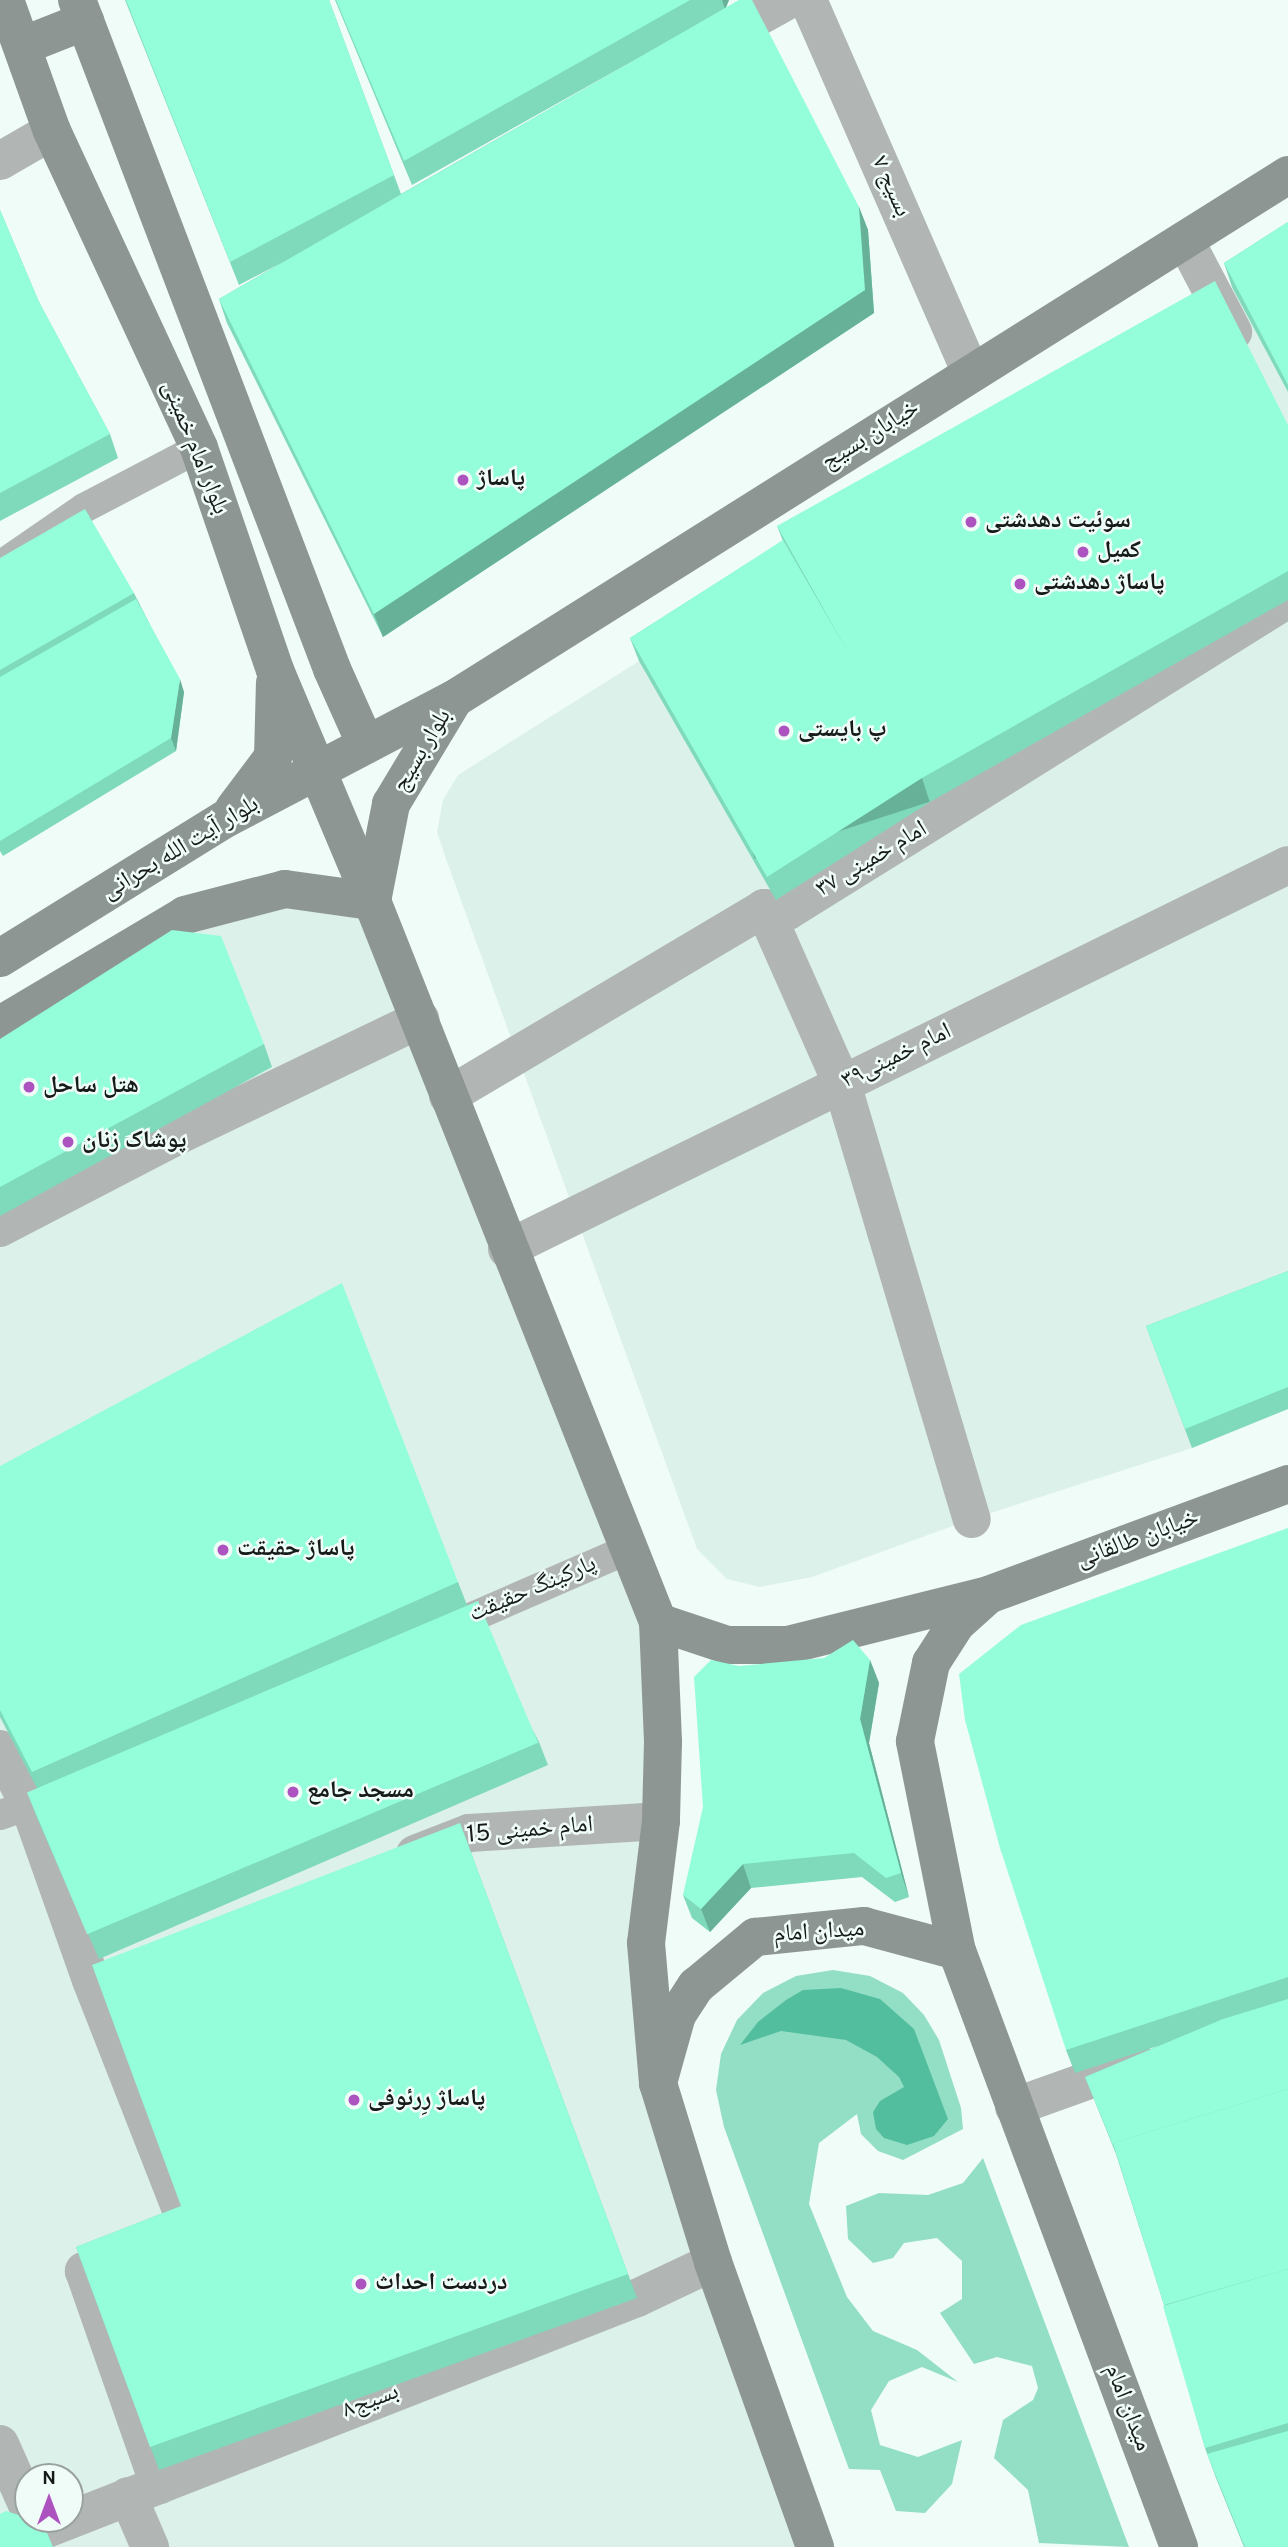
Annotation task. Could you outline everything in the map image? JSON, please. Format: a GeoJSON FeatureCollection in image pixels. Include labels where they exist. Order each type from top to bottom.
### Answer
{"type":"FeatureCollection","features":[{"type":"Feature","properties":{"kind":"main road","name":"بلوار امام خمینی"},"geometry":{"type":"LineString","coordinates":[[5,0],[52,131],[199,448],[275,670],[372,901],[626,1550],[658,1622]]}},
{"type":"Feature","properties":{"kind":"main road","name":"بلوار امام خمینی"},"geometry":{"type":"LineString","coordinates":[[81,11],[332,669],[366,745]]}},
{"type":"Feature","properties":{"kind":"main road"},"geometry":{"type":"LineString","coordinates":[[22,46],[81,11]]}},
{"type":"Feature","properties":{"kind":"main road","name":"خیابان بسیج"},"geometry":{"type":"LineString","coordinates":[[454,699],[1288,175]]}},
{"type":"Feature","properties":{"kind":"main road"},"geometry":{"type":"LineString","coordinates":[[227,818],[273,757],[275,670]]}},
{"type":"Feature","properties":{"kind":"main road","name":"بلوار بسیج"},"geometry":{"type":"LineString","coordinates":[[366,745],[454,699]]}},
{"type":"Feature","properties":{"kind":"main road","name":"بلوار بسیج"},"geometry":{"type":"LineString","coordinates":[[372,901],[391,804],[454,699]]}},
{"type":"Feature","properties":{"kind":"main road","name":"بلوار آیت الله بحرانی"},"geometry":{"type":"LineString","coordinates":[[0,959],[227,818],[366,745]]}},
{"type":"Feature","properties":{"kind":"main road"},"geometry":{"type":"LineString","coordinates":[[14,1017],[185,915],[285,889],[372,901]]}},
{"type":"Feature","properties":{"kind":"main road"},"geometry":{"type":"LineString","coordinates":[[0,959],[30,953],[45,965],[14,1017]]}},
{"type":"Feature","properties":{"kind":"main road","name":"خیابان طالقانی"},"geometry":{"type":"LineString","coordinates":[[658,1622],[727,1645],[788,1645],[988,1595],[1288,1484]]}},
{"type":"Feature","properties":{"kind":"main road"},"geometry":{"type":"LineString","coordinates":[[957,1952],[930,1833],[915,1741],[930,1662],[956,1624],[988,1595]]}},
{"type":"Feature","properties":{"kind":"main road"},"geometry":{"type":"LineString","coordinates":[[658,1622],[663,1742],[660,1821],[646,1943],[658,2083],[713,2262],[815,2547]]}},
{"type":"Feature","properties":{"kind":"main road","name":"میدان امام"},"geometry":{"type":"LineString","coordinates":[[658,2083],[677,2015],[696,1986],[755,1937],[864,1926],[957,1952],[1179,2547]]}},
{"type":"Feature","properties":{"kind":"street"},"geometry":{"type":"LineString","coordinates":[[685,57],[789,0]]}},
{"type":"Feature","properties":{"kind":"street","name":"بسیج ۷"},"geometry":{"type":"LineString","coordinates":[[808,0],[971,373]]}},
{"type":"Feature","properties":{"kind":"street"},"geometry":{"type":"LineString","coordinates":[[0,161],[52,131]]}},
{"type":"Feature","properties":{"kind":"street"},"geometry":{"type":"LineString","coordinates":[[1185,240],[1250,362]]}},
{"type":"Feature","properties":{"kind":"street"},"geometry":{"type":"LineString","coordinates":[[197,318],[233,299]]}},
{"type":"Feature","properties":{"kind":"street","name":"امام خمینی ۳۷"},"geometry":{"type":"LineString","coordinates":[[448,1096],[764,908],[788,911],[1288,599]]}},
{"type":"Feature","properties":{"kind":"street","name":"امام خمینی۳۹"},"geometry":{"type":"LineString","coordinates":[[507,1249],[1288,864]]}},
{"type":"Feature","properties":{"kind":"street"},"geometry":{"type":"LineString","coordinates":[[764,908],[842,1084],[972,1519]]}},
{"type":"Feature","properties":{"kind":"street"},"geometry":{"type":"LineString","coordinates":[[0,1228],[169,1139],[419,1019]]}},
{"type":"Feature","properties":{"kind":"street"},"geometry":{"type":"LineString","coordinates":[[0,1749],[15,1810],[91,1980],[190,2230],[84,2271],[143,2491],[150,2547]]}},
{"type":"Feature","properties":{"kind":"street","name":"امام خمینی 15"},"geometry":{"type":"LineString","coordinates":[[378,1868],[469,1833],[660,1821]]}},
{"type":"Feature","properties":{"kind":"street"},"geometry":{"type":"LineString","coordinates":[[91,1980],[130,1964]]}},
{"type":"Feature","properties":{"kind":"street"},"geometry":{"type":"LineString","coordinates":[[1014,2107],[1171,2051]]}},
{"type":"Feature","properties":{"kind":"street","name":"بسیج۸"},"geometry":{"type":"LineString","coordinates":[[84,2514],[637,2298],[713,2262]]}},
{"type":"Feature","properties":{"kind":"street","name":"بسیج۸"},"geometry":{"type":"LineString","coordinates":[[0,2444],[14,2487]]}},
{"type":"Feature","properties":{"kind":"lane"},"geometry":{"type":"LineString","coordinates":[[0,566],[83,508],[199,448]]}},
{"type":"Feature","properties":{"kind":"lane","name":"پارکینگ حقیقت"},"geometry":{"type":"LineString","coordinates":[[426,1637],[626,1550]]}},
{"type":"Feature","properties":{"kind":"shaded area"},"geometry":{"type":"Polygon","coordinates":[[[1288,253],[1288,1409],[1192,1448],[972,1519],[812,1577],[760,1587],[727,1579],[697,1549],[446,859],[437,832],[443,800],[458,775],[1288,253]]]}},
{"type":"Feature","properties":{"kind":"shaded area"},"geometry":{"type":"Polygon","coordinates":[[[372,901],[658,1622],[658,2083],[821,2547],[0,2547],[0,1027],[185,915],[372,901]]]}},
{"type":"Feature","properties":{"kind":"shaded area"},"geometry":{"type":"Polygon","coordinates":[[[833,1970],[870,1976],[903,1993],[924,2015],[939,2040],[961,2108],[963,2129],[903,2160],[878,2151],[861,2134],[857,2114],[819,2143],[809,2204],[847,2297],[873,2331],[917,2350],[958,2382],[922,2367],[889,2381],[871,2410],[880,2445],[918,2457],[962,2440],[952,2484],[925,2513],[896,2511],[880,2470],[849,2469],[724,2127],[716,2090],[721,2054],[737,2020],[763,1993],[796,1976],[833,1970]]]}},
{"type":"Feature","properties":{"kind":"shaded area"},"geometry":{"type":"Polygon","coordinates":[[[841,1988],[880,1999],[914,2029],[948,2119],[934,2136],[907,2145],[884,2138],[876,2129],[873,2112],[880,2101],[904,2087],[899,2077],[877,2057],[846,2040],[781,2031],[740,2045],[758,2022],[803,1990],[841,1988]]]}},
{"type":"Feature","properties":{"kind":"shaded area"},"geometry":{"type":"Polygon","coordinates":[[[983,2158],[1129,2547],[1039,2543],[1028,2490],[994,2458],[1003,2420],[1033,2400],[1038,2388],[1032,2366],[997,2357],[974,2364],[940,2313],[962,2299],[962,2261],[937,2238],[904,2243],[893,2258],[873,2263],[848,2239],[846,2206],[879,2193],[928,2195],[963,2183],[983,2158]]]}},
{"type":"Feature","properties":{"kind":"building"},"geometry":{"type":"Polygon","coordinates":[[[126,0],[329,0],[394,175],[230,262],[126,0]]]}},
{"type":"Feature","properties":{"kind":"building"},"geometry":{"type":"Polygon","coordinates":[[[336,0],[690,0],[404,161],[336,0]]]}},
{"type":"Feature","properties":{"kind":"building","name":"پاساژ"},"geometry":{"type":"Polygon","coordinates":[[[739,0],[752,0],[859,207],[865,290],[374,614],[219,299],[739,0]]]}},
{"type":"Feature","properties":{"kind":"building"},"geometry":{"type":"Polygon","coordinates":[[[0,210],[39,302],[110,434],[0,493],[0,210]]]}},
{"type":"Feature","properties":{"kind":"building"},"geometry":{"type":"Polygon","coordinates":[[[1288,222],[1288,385],[1224,263],[1288,222]]]}},
{"type":"Feature","properties":{"kind":"building"},"geometry":{"type":"Polygon","coordinates":[[[1215,281],[1288,425],[1288,571],[922,778],[767,877],[630,638],[783,540],[849,654],[777,526],[1215,281]]]}},
{"type":"Feature","properties":{"kind":"building"},"geometry":{"type":"Polygon","coordinates":[[[85,509],[134,593],[0,670],[0,558],[85,509]]]}},
{"type":"Feature","properties":{"kind":"building"},"geometry":{"type":"Polygon","coordinates":[[[136,599],[180,679],[171,738],[0,841],[0,677],[136,599]]]}},
{"type":"Feature","properties":{"kind":"building","name":"پوشاک زنان"},"geometry":{"type":"Polygon","coordinates":[[[172,930],[221,936],[264,1044],[0,1187],[0,1039],[172,930]]]}},
{"type":"Feature","properties":{"kind":"building"},"geometry":{"type":"Polygon","coordinates":[[[1288,1271],[1288,1387],[1185,1429],[1146,1326],[1288,1271]]]}},
{"type":"Feature","properties":{"kind":"building","name":"پاساژ حقیقت"},"geometry":{"type":"Polygon","coordinates":[[[342,1283],[458,1582],[32,1772],[0,1710],[0,1466],[342,1283]]]}},
{"type":"Feature","properties":{"kind":"building"},"geometry":{"type":"Polygon","coordinates":[[[1288,1528],[1288,1977],[1066,2050],[1000,1848],[965,1720],[959,1674],[1021,1625],[1288,1528]]]}},
{"type":"Feature","properties":{"kind":"building","name":"مسجد جامع"},"geometry":{"type":"Polygon","coordinates":[[[478,1601],[538,1743],[87,1934],[27,1792],[478,1601]]]}},
{"type":"Feature","properties":{"kind":"building"},"geometry":{"type":"Polygon","coordinates":[[[853,1640],[870,1660],[860,1719],[901,1873],[886,1878],[854,1853],[743,1864],[701,1909],[683,1895],[703,1807],[694,1677],[711,1660],[739,1666],[824,1658],[853,1640]]]}},
{"type":"Feature","properties":{"kind":"building"},"geometry":{"type":"Polygon","coordinates":[[[460,1823],[628,2274],[150,2447],[76,2247],[181,2206],[92,1965],[460,1823]]]}},
{"type":"Feature","properties":{"kind":"building"},"geometry":{"type":"Polygon","coordinates":[[[1288,1999],[1288,2089],[1113,2145],[1085,2077],[1223,2019],[1288,1999]]]}},
{"type":"Feature","properties":{"kind":"building"},"geometry":{"type":"Polygon","coordinates":[[[1288,2089],[1288,2269],[1164,2305],[1113,2143],[1288,2089]]]}},
{"type":"Feature","properties":{"kind":"building"},"geometry":{"type":"Polygon","coordinates":[[[1288,2269],[1288,2423],[1205,2448],[1163,2306],[1288,2269]]]}},
{"type":"Feature","properties":{"kind":"building"},"geometry":{"type":"Polygon","coordinates":[[[1288,2431],[1288,2547],[1245,2547],[1207,2454],[1288,2431]]]}},
{"type":"Feature","properties":{"kind":"building"},"geometry":{"type":"Polygon","coordinates":[[[6,2511],[14,2514],[14,2533],[47,2533],[53,2547],[0,2547],[0,2514],[6,2511]]]}},
{"type":"Feature","properties":{"kind":"place","name":"پاساژ"},"geometry":{"type":"Point","coordinates":[463,480]}},
{"type":"Feature","properties":{"kind":"place","name":"سوئیت دهدشتی"},"geometry":{"type":"Point","coordinates":[971,522]}},
{"type":"Feature","properties":{"kind":"place","name":"کمیل"},"geometry":{"type":"Point","coordinates":[1083,552]}},
{"type":"Feature","properties":{"kind":"place","name":"پاساژ دهدشتی"},"geometry":{"type":"Point","coordinates":[1020,584]}},
{"type":"Feature","properties":{"kind":"place","name":"پ بایستی"},"geometry":{"type":"Point","coordinates":[784,731]}},
{"type":"Feature","properties":{"kind":"place","name":"هتل ساحل"},"geometry":{"type":"Point","coordinates":[29,1087]}},
{"type":"Feature","properties":{"kind":"place","name":"پوشاک زنان"},"geometry":{"type":"Point","coordinates":[68,1142]}},
{"type":"Feature","properties":{"kind":"place","name":"پاساژ حقیقت"},"geometry":{"type":"Point","coordinates":[223,1550]}},
{"type":"Feature","properties":{"kind":"place","name":"مسجد جامع"},"geometry":{"type":"Point","coordinates":[293,1792]}},
{"type":"Feature","properties":{"kind":"place","name":"پاساژ رِرئوفی"},"geometry":{"type":"Point","coordinates":[354,2100]}},
{"type":"Feature","properties":{"kind":"place","name":"دردست احداث"},"geometry":{"type":"Point","coordinates":[361,2284]}}]}
